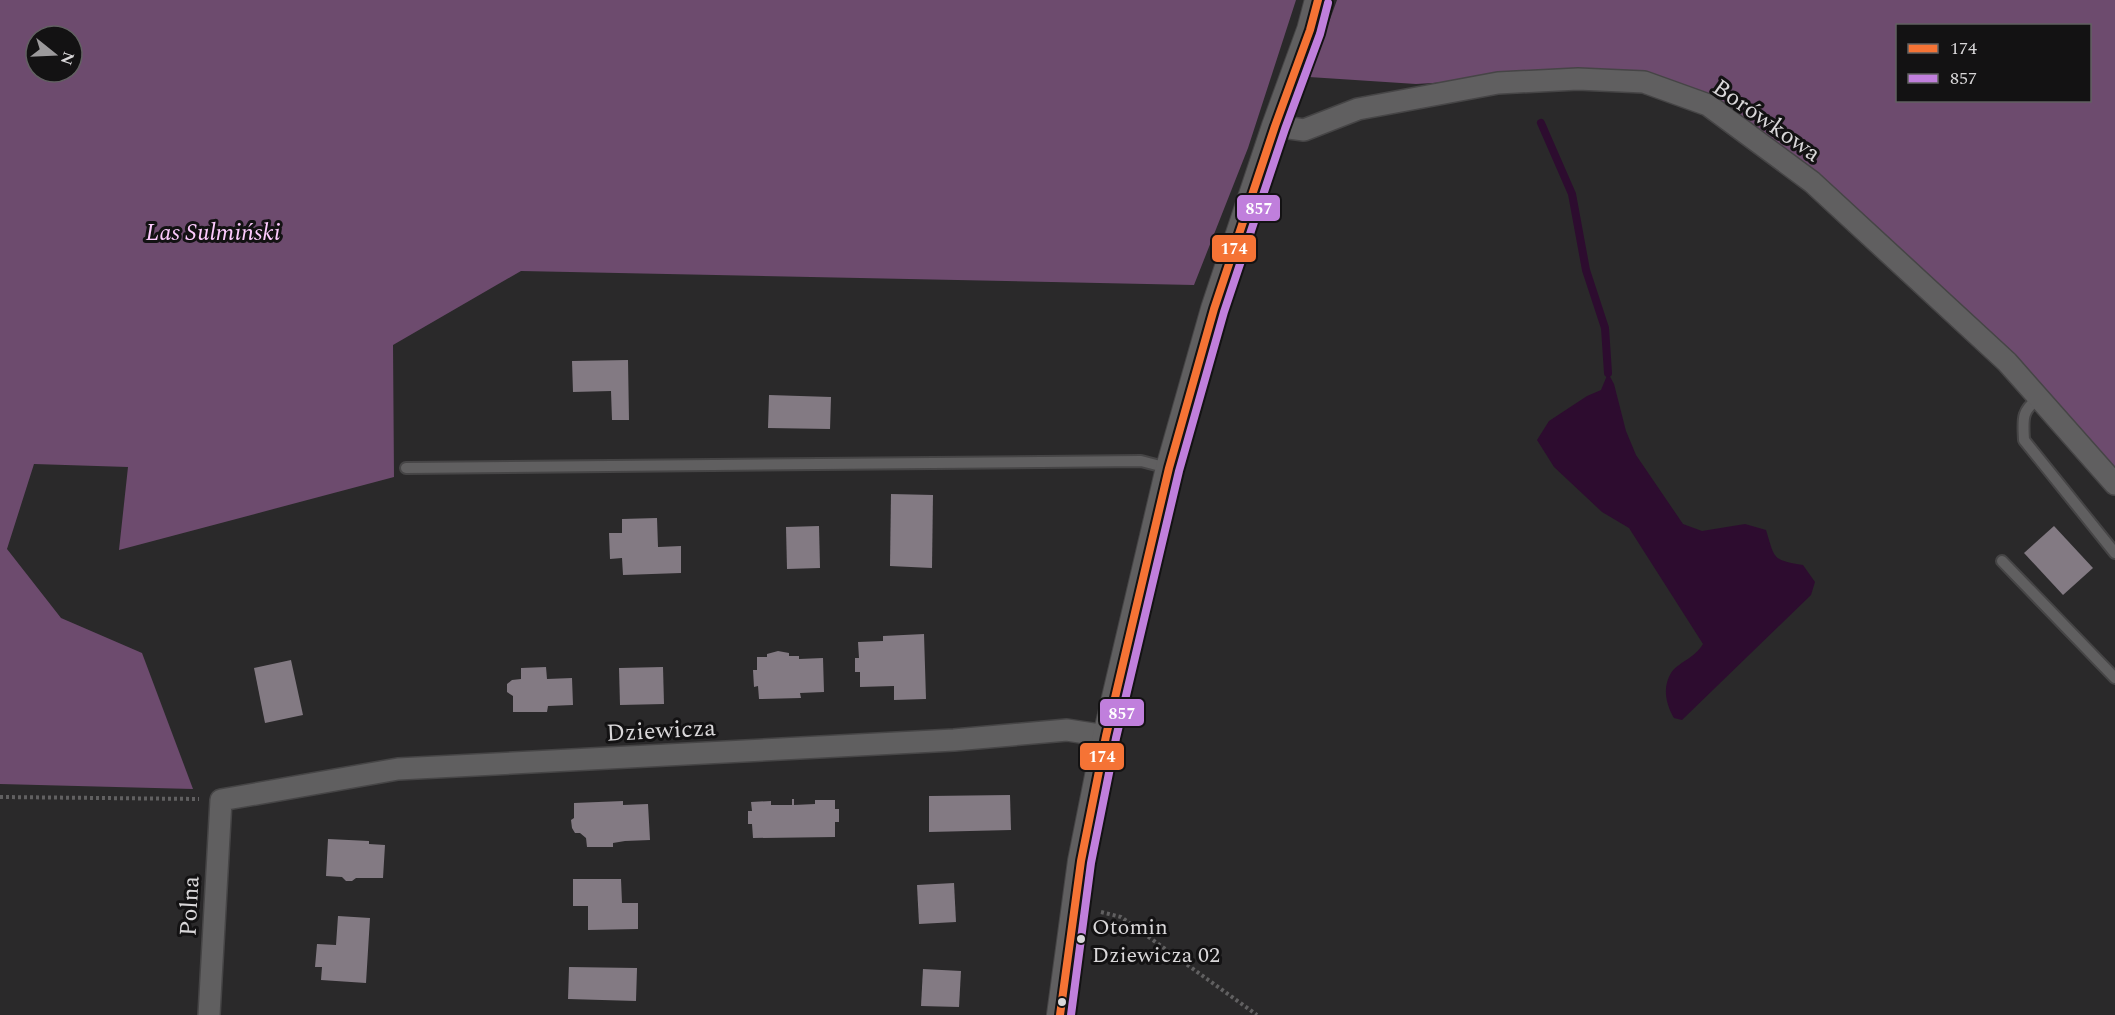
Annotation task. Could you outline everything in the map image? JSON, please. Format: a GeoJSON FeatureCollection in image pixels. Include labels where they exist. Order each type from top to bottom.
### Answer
{"type":"FeatureCollection","features":[{"type":"Feature","properties":{"kind":"street"},"geometry":{"type":"LineString","coordinates":[[1060,1015],[1073,906],[1106,736],[1168,468],[1214,309],[1275,126],[1310,30],[1318,0]]}},
{"type":"Feature","properties":{"kind":"street","name":"Borówkowa"},"geometry":{"type":"LineString","coordinates":[[1275,126],[1304,130],[1358,109],[1510,82],[1578,79],[1644,82],[1708,105],[1812,182],[2007,362],[2115,484]]}},
{"type":"Feature","properties":{"kind":"street","name":"Dziewicza"},"geometry":{"type":"LineString","coordinates":[[221,800],[398,769],[954,740],[1067,730],[1106,736]]}},
{"type":"Feature","properties":{"kind":"street","name":"Polna"},"geometry":{"type":"LineString","coordinates":[[209,1015],[221,800]]}},
{"type":"Feature","properties":{"kind":"lane"},"geometry":{"type":"LineString","coordinates":[[2039,398],[2028,406],[2023,419],[2024,440],[2115,553]]}},
{"type":"Feature","properties":{"kind":"lane"},"geometry":{"type":"LineString","coordinates":[[406,468],[1141,461],[1168,468]]}},
{"type":"Feature","properties":{"kind":"lane"},"geometry":{"type":"LineString","coordinates":[[2002,561],[2115,678]]}},
{"type":"Feature","properties":{"kind":"path"},"geometry":{"type":"LineString","coordinates":[[0,802],[3,797],[221,800]]}},
{"type":"Feature","properties":{"kind":"path"},"geometry":{"type":"LineString","coordinates":[[1073,906],[1121,917],[1257,1015]]}},
{"type":"Feature","properties":{"kind":"green space","name":"Las Sulmiński"},"geometry":{"type":"Polygon","coordinates":[[[0,0],[1296,0],[1248,148],[1194,285],[521,271],[393,345],[394,477],[119,550],[128,467],[34,464],[7,549],[61,618],[142,653],[193,789],[0,784],[0,0]]]}},
{"type":"Feature","properties":{"kind":"green space"},"geometry":{"type":"Polygon","coordinates":[[[1337,0],[2115,0],[2115,472],[2007,348],[1681,85],[1638,71],[1416,84],[1309,77],[1337,0]]]}},
{"type":"Feature","properties":{"kind":"shaded area"},"geometry":{"type":"Polygon","coordinates":[[[1608,373],[1614,384],[1626,431],[1636,455],[1683,524],[1702,531],[1745,524],[1766,530],[1776,556],[1785,562],[1803,565],[1815,582],[1811,595],[1682,720],[1674,718],[1667,702],[1668,679],[1674,669],[1700,649],[1703,644],[1629,528],[1602,512],[1554,467],[1537,440],[1549,421],[1587,396],[1601,390],[1608,373]]]}},
{"type":"Feature","properties":{"kind":"building"},"geometry":{"type":"Polygon","coordinates":[[[628,360],[629,420],[612,420],[611,391],[573,392],[572,361],[628,360]]]}},
{"type":"Feature","properties":{"kind":"building"},"geometry":{"type":"Polygon","coordinates":[[[769,395],[831,397],[830,429],[768,428],[769,395]]]}},
{"type":"Feature","properties":{"kind":"building"},"geometry":{"type":"Polygon","coordinates":[[[891,494],[933,495],[932,568],[890,566],[891,494]]]}},
{"type":"Feature","properties":{"kind":"building"},"geometry":{"type":"Polygon","coordinates":[[[657,518],[658,547],[681,546],[681,573],[623,575],[622,558],[610,559],[609,533],[622,533],[622,519],[657,518]]]}},
{"type":"Feature","properties":{"kind":"building"},"geometry":{"type":"Polygon","coordinates":[[[819,526],[820,568],[787,569],[786,527],[819,526]]]}},
{"type":"Feature","properties":{"kind":"building"},"geometry":{"type":"Polygon","coordinates":[[[2054,526],[2093,568],[2063,595],[2024,553],[2054,526]]]}},
{"type":"Feature","properties":{"kind":"building"},"geometry":{"type":"Polygon","coordinates":[[[924,634],[926,699],[894,700],[894,686],[860,687],[860,672],[855,672],[855,658],[859,658],[858,642],[883,641],[883,636],[924,634]]]}},
{"type":"Feature","properties":{"kind":"building"},"geometry":{"type":"Polygon","coordinates":[[[778,651],[789,653],[789,656],[799,656],[799,659],[823,658],[824,692],[800,693],[801,698],[759,699],[758,686],[754,687],[753,670],[757,670],[757,657],[767,657],[767,654],[778,651]]]}},
{"type":"Feature","properties":{"kind":"building"},"geometry":{"type":"Polygon","coordinates":[[[291,660],[303,715],[265,723],[254,668],[291,660]]]}},
{"type":"Feature","properties":{"kind":"building"},"geometry":{"type":"Polygon","coordinates":[[[546,667],[547,679],[572,678],[573,705],[548,706],[547,712],[513,712],[513,696],[507,692],[507,684],[512,680],[521,679],[521,668],[546,667]]]}},
{"type":"Feature","properties":{"kind":"building"},"geometry":{"type":"Polygon","coordinates":[[[663,667],[664,704],[620,705],[619,668],[663,667]]]}},
{"type":"Feature","properties":{"kind":"building"},"geometry":{"type":"Polygon","coordinates":[[[1010,795],[1011,830],[929,832],[929,796],[1010,795]]]}},
{"type":"Feature","properties":{"kind":"building"},"geometry":{"type":"Polygon","coordinates":[[[792,799],[794,799],[794,805],[815,804],[815,800],[835,800],[835,809],[839,809],[839,822],[835,822],[835,837],[753,838],[752,824],[748,824],[748,811],[752,811],[751,802],[771,801],[771,805],[792,805],[792,799]]]}},
{"type":"Feature","properties":{"kind":"building"},"geometry":{"type":"Polygon","coordinates":[[[623,801],[623,805],[648,804],[650,840],[613,843],[613,847],[587,847],[586,838],[580,833],[575,833],[572,828],[574,803],[623,801]]]}},
{"type":"Feature","properties":{"kind":"building"},"geometry":{"type":"Polygon","coordinates":[[[328,839],[369,841],[369,844],[385,845],[383,878],[356,878],[346,881],[342,877],[326,876],[328,839]]]}},
{"type":"Feature","properties":{"kind":"building"},"geometry":{"type":"Polygon","coordinates":[[[573,879],[621,879],[622,903],[638,903],[638,929],[588,930],[588,906],[573,906],[573,879]]]}},
{"type":"Feature","properties":{"kind":"building"},"geometry":{"type":"Polygon","coordinates":[[[954,883],[956,922],[919,924],[917,885],[954,883]]]}},
{"type":"Feature","properties":{"kind":"building"},"geometry":{"type":"Polygon","coordinates":[[[338,916],[370,918],[366,983],[321,980],[322,967],[315,967],[317,944],[336,945],[338,916]]]}},
{"type":"Feature","properties":{"kind":"building"},"geometry":{"type":"Polygon","coordinates":[[[569,967],[637,968],[636,1001],[568,999],[569,967]]]}},
{"type":"Feature","properties":{"kind":"building"},"geometry":{"type":"Polygon","coordinates":[[[923,969],[961,971],[959,1007],[921,1006],[923,969]]]}},
{"type":"Feature","properties":{"kind":"waterway"},"geometry":{"type":"LineString","coordinates":[[1541,123],[1572,194],[1586,270],[1605,328],[1608,373]]}},
{"type":"Feature","properties":{"kind":"transit line","name":"174"},"geometry":{"type":"LineString","coordinates":[[1060,1015],[1081,861],[1106,736],[1169,468],[1214,309],[1275,126],[1310,30],[1318,0]]}},
{"type":"Feature","properties":{"kind":"transit line","name":"857"},"geometry":{"type":"LineString","coordinates":[[1071,1015],[1091,863],[1116,738],[1179,471],[1224,312],[1285,129],[1320,34],[1328,3]]}},
{"type":"Feature","properties":{"kind":"place","name":"Otomin Dziewicza 02"},"geometry":{"type":"Point","coordinates":[1081,939]}}]}
